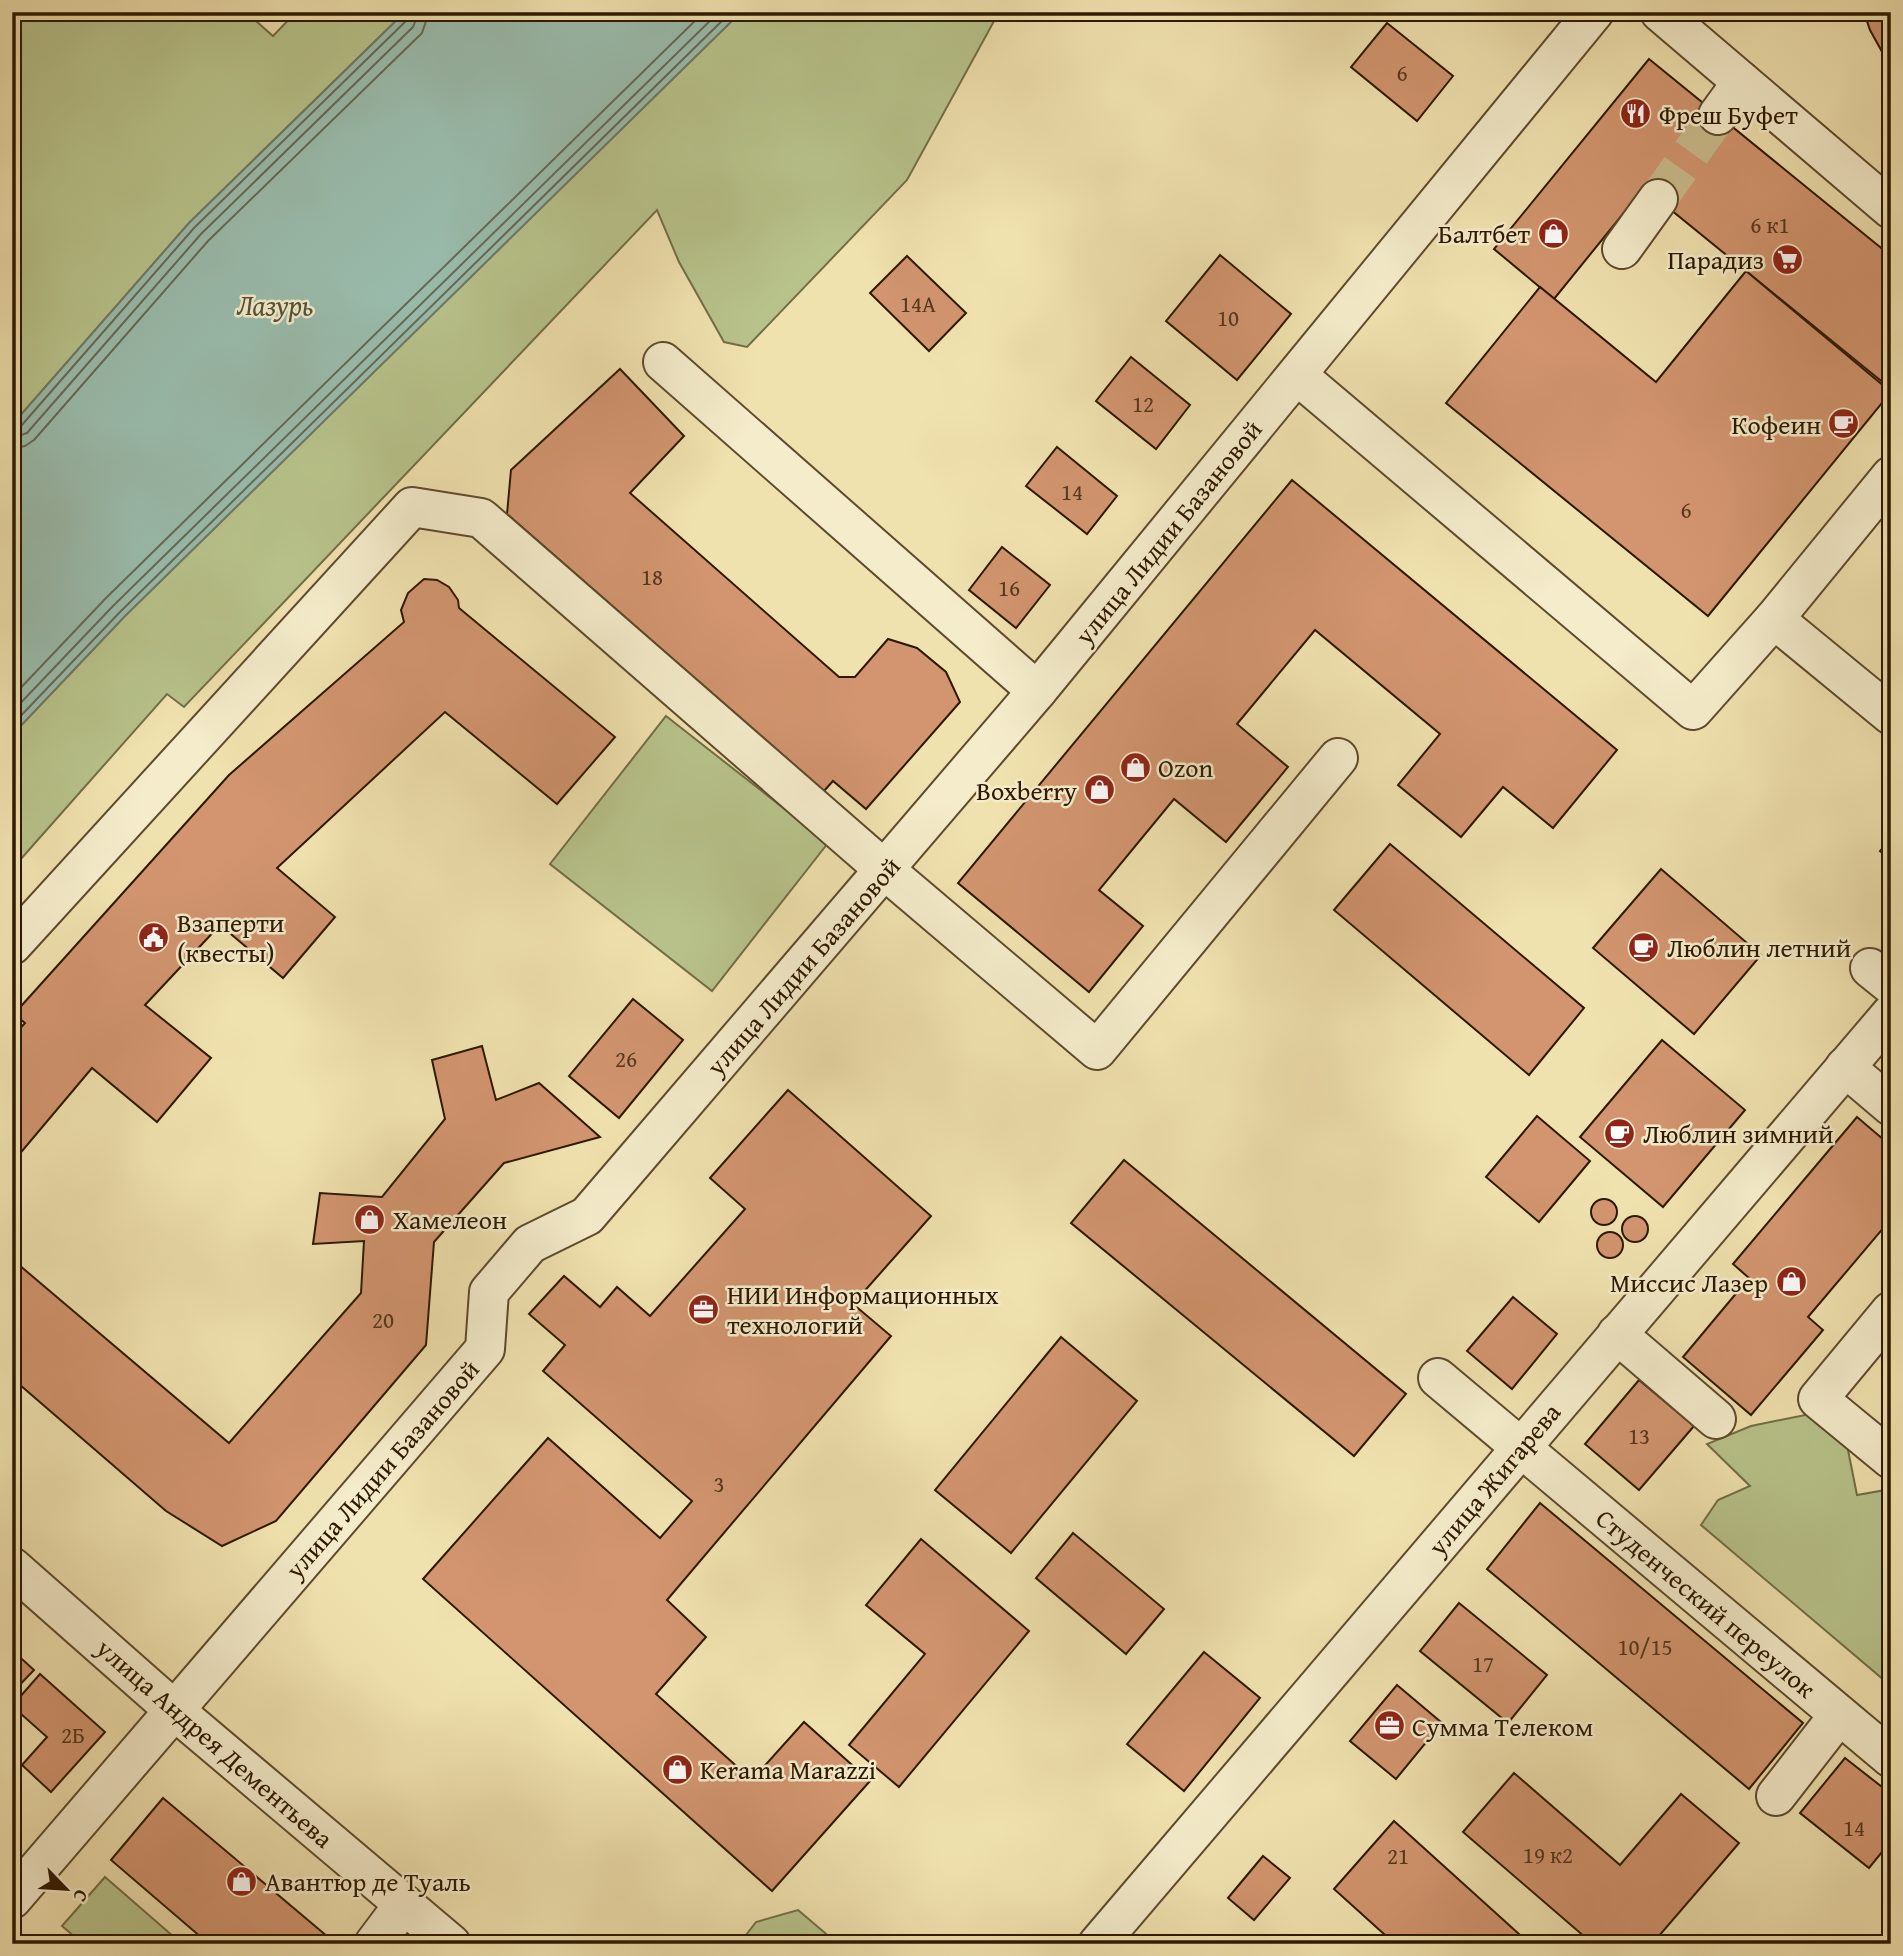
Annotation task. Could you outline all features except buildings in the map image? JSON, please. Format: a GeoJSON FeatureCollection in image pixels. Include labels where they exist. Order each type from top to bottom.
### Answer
{"type":"FeatureCollection","features":[{"type":"Feature","properties":{"kind":"street","name":"улица Лидии Базановой"},"geometry":{"type":"LineString","coordinates":[[12,1899],[485,1349],[489,1292],[497,1282],[530,1244],[587,1216],[886,871],[1594,12]]}},
{"type":"Feature","properties":{"kind":"street"},"geometry":{"type":"LineString","coordinates":[[1660,12],[1891,209]]}},
{"type":"Feature","properties":{"kind":"street"},"geometry":{"type":"LineString","coordinates":[[1718,115],[1742,82]]}},
{"type":"Feature","properties":{"kind":"street"},"geometry":{"type":"LineString","coordinates":[[1622,249],[1658,199]]}},
{"type":"Feature","properties":{"kind":"street"},"geometry":{"type":"LineString","coordinates":[[663,362],[1037,691]]}},
{"type":"Feature","properties":{"kind":"street"},"geometry":{"type":"LineString","coordinates":[[1297,375],[1693,710],[1774,619],[1891,476]]}},
{"type":"Feature","properties":{"kind":"street"},"geometry":{"type":"LineString","coordinates":[[12,945],[412,507],[481,518],[886,871],[1097,1050],[1338,758]]}},
{"type":"Feature","properties":{"kind":"street"},"geometry":{"type":"LineString","coordinates":[[1774,619],[1891,715]]}},
{"type":"Feature","properties":{"kind":"street","name":"улица Жигарева"},"geometry":{"type":"LineString","coordinates":[[1098,1944],[1845,1067],[1884,1036]]}},
{"type":"Feature","properties":{"kind":"street"},"geometry":{"type":"LineString","coordinates":[[1845,1067],[1891,1106]]}},
{"type":"Feature","properties":{"kind":"street"},"geometry":{"type":"LineString","coordinates":[[1891,1311],[1818,1398],[1891,1459]]}},
{"type":"Feature","properties":{"kind":"street"},"geometry":{"type":"LineString","coordinates":[[1617,1334],[1716,1419]]}},
{"type":"Feature","properties":{"kind":"street","name":"Студенческий переулок"},"geometry":{"type":"LineString","coordinates":[[1438,1378],[1891,1758]]}},
{"type":"Feature","properties":{"kind":"street","name":"улица Андрея Дементьева"},"geometry":{"type":"LineString","coordinates":[[12,1567],[174,1710],[451,1944]]}},
{"type":"Feature","properties":{"kind":"street"},"geometry":{"type":"LineString","coordinates":[[1776,1796],[1839,1715]]}},
{"type":"Feature","properties":{"kind":"street"},"geometry":{"type":"LineString","coordinates":[[373,1944],[404,1904]]}},
{"type":"Feature","properties":{"kind":"green space"},"geometry":{"type":"Polygon","coordinates":[[[12,12],[256,12],[256,21],[273,36],[296,12],[405,12],[189,223],[12,425],[12,12]]]}},
{"type":"Feature","properties":{"kind":"green space"},"geometry":{"type":"Polygon","coordinates":[[[741,12],[999,12],[907,180],[747,347],[724,342],[679,262],[657,210],[184,707],[167,694],[12,869],[12,735],[124,617],[741,12]]]}},
{"type":"Feature","properties":{"kind":"green space"},"geometry":{"type":"Polygon","coordinates":[[[666,716],[828,843],[712,991],[550,864],[666,716]]]}},
{"type":"Feature","properties":{"kind":"green space"},"geometry":{"type":"Polygon","coordinates":[[[1810,1414],[1847,1445],[1857,1495],[1891,1489],[1891,1686],[1701,1525],[1718,1500],[1750,1486],[1707,1444],[1751,1426],[1810,1414]]]}},
{"type":"Feature","properties":{"kind":"green space"},"geometry":{"type":"Polygon","coordinates":[[[105,1877],[182,1944],[83,1944],[62,1926],[105,1877]]]}},
{"type":"Feature","properties":{"kind":"green space"},"geometry":{"type":"Polygon","coordinates":[[[798,1910],[838,1944],[739,1944],[756,1922],[798,1910]]]}},
{"type":"Feature","properties":{"kind":"water","name":"Лазурь"},"geometry":{"type":"Polygon","coordinates":[[[405,12],[741,12],[124,617],[12,735],[12,425],[189,223],[405,12]]]}},
{"type":"Feature","properties":{"kind":"tunnel"},"geometry":{"type":"LineString","coordinates":[[1658,199],[1718,115]]}},
{"type":"Feature","properties":{"kind":"place","name":"Фреш Буфет"},"geometry":{"type":"Point","coordinates":[1636,114]}},
{"type":"Feature","properties":{"kind":"place","name":"Балтбет"},"geometry":{"type":"Point","coordinates":[1553,233]}},
{"type":"Feature","properties":{"kind":"place","name":"Парадиз"},"geometry":{"type":"Point","coordinates":[1787,259]}},
{"type":"Feature","properties":{"kind":"place","name":"Кофеин"},"geometry":{"type":"Point","coordinates":[1844,424]}},
{"type":"Feature","properties":{"kind":"place","name":"Ozon"},"geometry":{"type":"Point","coordinates":[1135,767]}},
{"type":"Feature","properties":{"kind":"place","name":"Boxberry"},"geometry":{"type":"Point","coordinates":[1100,790]}},
{"type":"Feature","properties":{"kind":"place","name":"Взаперти (квесты)"},"geometry":{"type":"Point","coordinates":[154,937]}},
{"type":"Feature","properties":{"kind":"place","name":"Люблин летний"},"geometry":{"type":"Point","coordinates":[1644,947]}},
{"type":"Feature","properties":{"kind":"place","name":"Люблин зимний"},"geometry":{"type":"Point","coordinates":[1620,1133]}},
{"type":"Feature","properties":{"kind":"place","name":"Хамелеон"},"geometry":{"type":"Point","coordinates":[370,1219]}},
{"type":"Feature","properties":{"kind":"place","name":"Миссис Лазер"},"geometry":{"type":"Point","coordinates":[1791,1282]}},
{"type":"Feature","properties":{"kind":"place","name":"НИИ Информационных технологий"},"geometry":{"type":"Point","coordinates":[704,1309]}},
{"type":"Feature","properties":{"kind":"place","name":"Сумма Телеком"},"geometry":{"type":"Point","coordinates":[1389,1726]}},
{"type":"Feature","properties":{"kind":"place","name":"Kerama Marazzi"},"geometry":{"type":"Point","coordinates":[677,1769]}},
{"type":"Feature","properties":{"kind":"place","name":"Авантюр де Туаль"},"geometry":{"type":"Point","coordinates":[242,1881]}}]}
